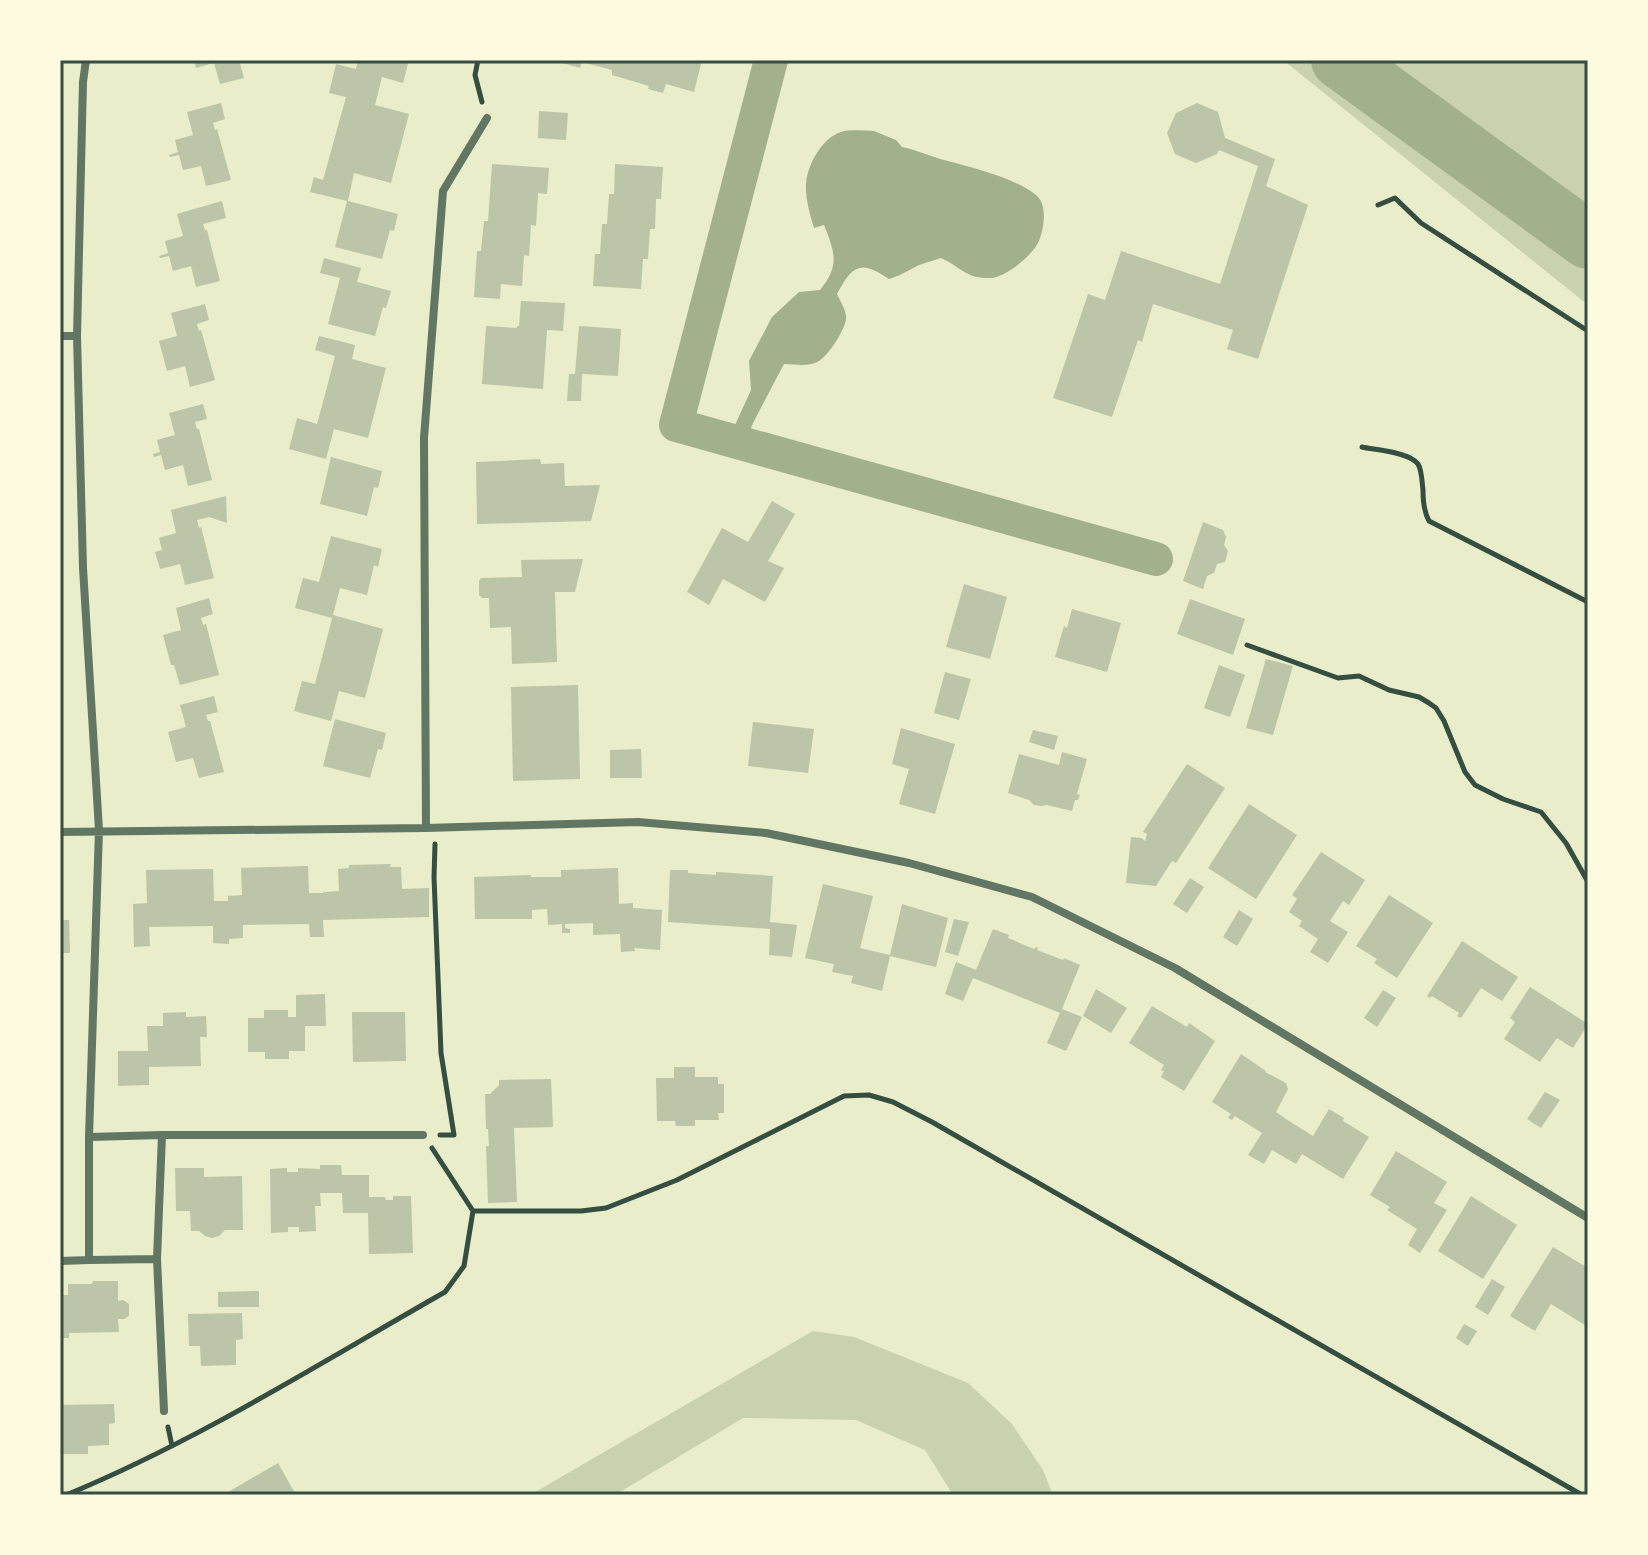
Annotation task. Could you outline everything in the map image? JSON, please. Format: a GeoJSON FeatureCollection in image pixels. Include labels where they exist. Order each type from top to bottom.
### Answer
{"type":"FeatureCollection","features":[{"type":"Feature","properties":{"kind":"street"},"geometry":{"type":"LineString","coordinates":[[86,60],[77,336],[83,568],[99,830],[89,1137],[89,1260]]}},
{"type":"Feature","properties":{"kind":"street"},"geometry":{"type":"LineString","coordinates":[[431,828],[424,438],[443,191],[487,118]]}},
{"type":"Feature","properties":{"kind":"street"},"geometry":{"type":"LineString","coordinates":[[60,336],[77,336]]}},
{"type":"Feature","properties":{"kind":"street"},"geometry":{"type":"LineString","coordinates":[[60,832],[431,828],[638,822],[766,833],[909,863],[1032,897],[1175,968],[1588,1218]]}},
{"type":"Feature","properties":{"kind":"street"},"geometry":{"type":"LineString","coordinates":[[162,1135],[157,1259],[164,1411]]}},
{"type":"Feature","properties":{"kind":"street"},"geometry":{"type":"LineString","coordinates":[[89,1137],[423,1135]]}},
{"type":"Feature","properties":{"kind":"street"},"geometry":{"type":"LineString","coordinates":[[60,1261],[157,1259]]}},
{"type":"Feature","properties":{"kind":"path"},"geometry":{"type":"LineString","coordinates":[[475,75],[478,60]]}},
{"type":"Feature","properties":{"kind":"path"},"geometry":{"type":"LineString","coordinates":[[1378,205],[1395,198],[1421,223],[1588,331]]}},
{"type":"Feature","properties":{"kind":"path"},"geometry":{"type":"LineString","coordinates":[[1362,447],[1408,457],[1418,464],[1429,521],[1588,602]]}},
{"type":"Feature","properties":{"kind":"path"},"geometry":{"type":"LineString","coordinates":[[1247,645],[1338,678],[1359,676],[1429,703],[1444,721],[1465,772],[1475,785],[1541,812],[1566,843],[1588,882]]}},
{"type":"Feature","properties":{"kind":"path"},"geometry":{"type":"LineString","coordinates":[[423,1135],[454,1135],[441,1053],[431,828]]}},
{"type":"Feature","properties":{"kind":"path"},"geometry":{"type":"LineString","coordinates":[[473,1211],[581,1211],[606,1208],[677,1180],[844,1096],[869,1095],[893,1102],[932,1122],[1582,1495]]}},
{"type":"Feature","properties":{"kind":"path"},"geometry":{"type":"LineString","coordinates":[[66,1495],[108,1478],[213,1426],[445,1292],[464,1266],[473,1211],[423,1135]]}},
{"type":"Feature","properties":{"kind":"shaded area"},"geometry":{"type":"Polygon","coordinates":[[[1283,60],[1588,60],[1588,305],[1283,60]]]}},
{"type":"Feature","properties":{"kind":"shaded area"},"geometry":{"type":"Polygon","coordinates":[[[849,131],[874,131],[896,140],[902,147],[992,174],[1017,183],[1036,195],[1044,211],[1039,241],[1018,264],[1004,274],[991,278],[969,274],[941,258],[889,279],[864,267],[853,271],[837,294],[846,319],[830,350],[813,364],[784,364],[745,443],[721,436],[735,425],[751,390],[749,361],[772,317],[799,292],[820,290],[831,274],[834,259],[831,243],[824,225],[814,228],[807,200],[806,183],[813,160],[834,135],[849,131]]]}},
{"type":"Feature","properties":{"kind":"shaded area"},"geometry":{"type":"Polygon","coordinates":[[[813,1331],[854,1337],[968,1383],[1012,1424],[1043,1470],[1053,1495],[953,1495],[925,1450],[856,1420],[743,1418],[615,1495],[530,1495],[813,1331]]]}},
{"type":"Feature","properties":{"kind":"building"},"geometry":{"type":"Polygon","coordinates":[[[194,60],[239,60],[244,78],[220,84],[214,63],[196,68],[194,60]]]}},
{"type":"Feature","properties":{"kind":"building"},"geometry":{"type":"Polygon","coordinates":[[[358,60],[409,60],[403,83],[382,77],[375,105],[409,114],[391,183],[354,173],[348,201],[398,214],[382,259],[335,247],[347,201],[310,192],[314,177],[323,180],[346,97],[329,93],[336,64],[356,69],[358,60]]]}},
{"type":"Feature","properties":{"kind":"building"},"geometry":{"type":"Polygon","coordinates":[[[552,60],[702,60],[694,92],[666,84],[663,93],[612,75],[612,70],[582,62],[580,68],[552,60]]]}},
{"type":"Feature","properties":{"kind":"building"},"geometry":{"type":"Polygon","coordinates":[[[221,103],[225,119],[213,123],[231,180],[206,186],[201,166],[183,170],[179,155],[169,155],[178,152],[175,140],[193,135],[187,112],[221,103]]]}},
{"type":"Feature","properties":{"kind":"building"},"geometry":{"type":"Polygon","coordinates":[[[1197,103],[1218,112],[1225,138],[1275,159],[1266,186],[1308,205],[1258,359],[1227,349],[1233,330],[1153,304],[1142,342],[1138,340],[1112,417],[1053,398],[1088,294],[1105,300],[1121,251],[1220,284],[1258,166],[1219,150],[1217,154],[1196,163],[1175,154],[1167,133],[1176,113],[1197,103]]]}},
{"type":"Feature","properties":{"kind":"building"},"geometry":{"type":"Polygon","coordinates":[[[539,111],[568,113],[566,140],[538,138],[539,111]]]}},
{"type":"Feature","properties":{"kind":"building"},"geometry":{"type":"Polygon","coordinates":[[[492,164],[549,168],[547,194],[538,193],[536,226],[531,225],[529,256],[524,255],[522,286],[501,284],[500,299],[474,297],[477,251],[481,251],[484,221],[488,221],[492,164]]]}},
{"type":"Feature","properties":{"kind":"building"},"geometry":{"type":"Polygon","coordinates":[[[615,164],[663,167],[661,199],[656,199],[655,229],[650,229],[648,259],[643,259],[641,289],[593,286],[595,254],[600,254],[602,224],[607,224],[609,194],[614,194],[615,164]]]}},
{"type":"Feature","properties":{"kind":"building"},"geometry":{"type":"Polygon","coordinates":[[[222,201],[226,218],[203,224],[220,281],[196,287],[191,266],[173,271],[169,256],[159,256],[168,253],[165,241],[183,236],[177,214],[222,201]]]}},
{"type":"Feature","properties":{"kind":"building"},"geometry":{"type":"Polygon","coordinates":[[[324,258],[361,268],[357,282],[391,291],[375,336],[328,324],[340,278],[320,273],[324,258]]]}},
{"type":"Feature","properties":{"kind":"building"},"geometry":{"type":"Polygon","coordinates":[[[521,301],[565,303],[563,331],[547,330],[543,389],[482,384],[486,326],[517,328],[521,301]]]}},
{"type":"Feature","properties":{"kind":"building"},"geometry":{"type":"Polygon","coordinates":[[[205,304],[209,320],[197,324],[215,380],[190,387],[185,366],[167,371],[159,341],[177,336],[171,313],[205,304]]]}},
{"type":"Feature","properties":{"kind":"building"},"geometry":{"type":"Polygon","coordinates":[[[579,326],[621,329],[618,376],[582,374],[581,401],[567,401],[569,374],[575,374],[579,326]]]}},
{"type":"Feature","properties":{"kind":"building"},"geometry":{"type":"Polygon","coordinates":[[[319,336],[355,345],[352,359],[386,368],[368,438],[334,429],[326,459],[289,449],[297,418],[317,424],[326,391],[335,356],[315,350],[319,336]]]}},
{"type":"Feature","properties":{"kind":"building"},"geometry":{"type":"Polygon","coordinates":[[[203,404],[207,419],[195,422],[212,480],[188,486],[183,465],[165,470],[161,455],[154,457],[153,454],[160,452],[157,440],[175,435],[169,413],[203,404]]]}},
{"type":"Feature","properties":{"kind":"building"},"geometry":{"type":"Polygon","coordinates":[[[331,457],[382,471],[378,488],[374,487],[367,516],[320,504],[331,457]]]}},
{"type":"Feature","properties":{"kind":"building"},"geometry":{"type":"Polygon","coordinates":[[[540,459],[541,464],[564,463],[565,486],[600,485],[591,521],[477,524],[476,462],[540,459]]]}},
{"type":"Feature","properties":{"kind":"building"},"geometry":{"type":"Polygon","coordinates":[[[226,496],[227,523],[209,517],[197,520],[214,578],[185,585],[180,564],[160,569],[155,552],[162,550],[159,538],[176,533],[171,510],[226,496]]]}},
{"type":"Feature","properties":{"kind":"building"},"geometry":{"type":"Polygon","coordinates":[[[772,501],[795,514],[768,561],[784,568],[765,602],[723,579],[709,605],[687,592],[722,528],[748,542],[772,501]]]}},
{"type":"Feature","properties":{"kind":"building"},"geometry":{"type":"Polygon","coordinates":[[[1203,522],[1223,530],[1226,537],[1224,545],[1228,551],[1225,562],[1217,564],[1214,573],[1207,576],[1203,589],[1183,581],[1203,522]]]}},
{"type":"Feature","properties":{"kind":"building"},"geometry":{"type":"Polygon","coordinates":[[[331,536],[382,549],[378,567],[374,565],[367,595],[340,588],[332,618],[295,608],[303,578],[319,582],[331,536]]]}},
{"type":"Feature","properties":{"kind":"building"},"geometry":{"type":"Polygon","coordinates":[[[583,559],[575,592],[555,592],[557,662],[512,664],[511,627],[490,628],[489,598],[479,595],[481,578],[522,577],[521,560],[583,559]]]}},
{"type":"Feature","properties":{"kind":"building"},"geometry":{"type":"Polygon","coordinates":[[[964,584],[1007,597],[990,659],[946,647],[964,584]]]}},
{"type":"Feature","properties":{"kind":"building"},"geometry":{"type":"Polygon","coordinates":[[[209,598],[213,614],[201,618],[203,625],[206,624],[219,675],[180,685],[163,635],[181,630],[176,608],[209,598]]]}},
{"type":"Feature","properties":{"kind":"building"},"geometry":{"type":"Polygon","coordinates":[[[1190,599],[1245,619],[1233,655],[1177,634],[1190,599]]]}},
{"type":"Feature","properties":{"kind":"building"},"geometry":{"type":"Polygon","coordinates":[[[1072,609],[1121,623],[1107,672],[1055,657],[1072,609]]]}},
{"type":"Feature","properties":{"kind":"building"},"geometry":{"type":"Polygon","coordinates":[[[333,615],[383,629],[365,698],[339,691],[331,721],[294,711],[302,681],[315,684],[333,615]]]}},
{"type":"Feature","properties":{"kind":"building"},"geometry":{"type":"Polygon","coordinates":[[[1266,659],[1293,666],[1273,735],[1246,728],[1266,659]]]}},
{"type":"Feature","properties":{"kind":"building"},"geometry":{"type":"Polygon","coordinates":[[[1219,665],[1245,675],[1230,717],[1204,708],[1219,665]]]}},
{"type":"Feature","properties":{"kind":"building"},"geometry":{"type":"Polygon","coordinates":[[[945,672],[971,679],[959,720],[934,713],[945,672]]]}},
{"type":"Feature","properties":{"kind":"building"},"geometry":{"type":"Polygon","coordinates":[[[578,685],[580,779],[513,781],[511,687],[578,685]]]}},
{"type":"Feature","properties":{"kind":"building"},"geometry":{"type":"Polygon","coordinates":[[[214,696],[218,712],[206,715],[224,772],[199,778],[193,758],[176,762],[168,732],[186,727],[180,705],[214,696]]]}},
{"type":"Feature","properties":{"kind":"building"},"geometry":{"type":"Polygon","coordinates":[[[335,719],[386,733],[370,778],[323,766],[335,719]]]}},
{"type":"Feature","properties":{"kind":"building"},"geometry":{"type":"Polygon","coordinates":[[[753,722],[814,729],[808,773],[748,766],[753,722]]]}},
{"type":"Feature","properties":{"kind":"building"},"geometry":{"type":"Polygon","coordinates":[[[901,728],[955,744],[935,814],[899,804],[909,769],[892,764],[901,728]]]}},
{"type":"Feature","properties":{"kind":"building"},"geometry":{"type":"Polygon","coordinates":[[[1033,730],[1058,736],[1054,750],[1029,742],[1033,730]]]}},
{"type":"Feature","properties":{"kind":"building"},"geometry":{"type":"Polygon","coordinates":[[[641,749],[642,778],[610,778],[610,750],[641,749]]]}},
{"type":"Feature","properties":{"kind":"building"},"geometry":{"type":"Polygon","coordinates":[[[1062,752],[1087,759],[1077,794],[1080,795],[1072,811],[1034,805],[1029,800],[1008,793],[1019,754],[1059,765],[1062,752]]]}},
{"type":"Feature","properties":{"kind":"building"},"geometry":{"type":"Polygon","coordinates":[[[1187,764],[1225,788],[1176,863],[1172,861],[1156,886],[1126,883],[1131,837],[1145,841],[1147,834],[1143,832],[1187,764]]]}},
{"type":"Feature","properties":{"kind":"building"},"geometry":{"type":"Polygon","coordinates":[[[1249,804],[1297,835],[1256,899],[1208,868],[1249,804]]]}},
{"type":"Feature","properties":{"kind":"building"},"geometry":{"type":"Polygon","coordinates":[[[1321,852],[1365,880],[1349,905],[1343,901],[1330,921],[1348,932],[1328,963],[1310,952],[1318,939],[1299,926],[1302,921],[1289,912],[1297,899],[1292,895],[1321,852]]]}},
{"type":"Feature","properties":{"kind":"building"},"geometry":{"type":"Polygon","coordinates":[[[391,864],[390,867],[401,867],[402,889],[429,888],[429,917],[323,920],[324,937],[310,937],[309,924],[243,925],[243,938],[229,939],[229,944],[213,943],[213,926],[149,927],[150,946],[134,947],[133,904],[147,903],[146,870],[213,869],[214,901],[228,901],[228,896],[242,895],[241,868],[308,866],[309,893],[323,893],[339,891],[338,869],[349,868],[349,865],[391,864]]]}},
{"type":"Feature","properties":{"kind":"building"},"geometry":{"type":"Polygon","coordinates":[[[618,868],[619,904],[633,903],[633,908],[662,910],[660,950],[634,948],[635,951],[621,952],[620,934],[593,935],[593,923],[565,924],[570,933],[562,933],[562,924],[548,925],[547,909],[532,910],[532,919],[475,919],[474,877],[561,877],[561,870],[618,868]]]}},
{"type":"Feature","properties":{"kind":"building"},"geometry":{"type":"Polygon","coordinates":[[[670,870],[773,876],[770,922],[797,925],[792,957],[769,955],[770,929],[668,922],[670,870]]]}},
{"type":"Feature","properties":{"kind":"building"},"geometry":{"type":"Polygon","coordinates":[[[1190,878],[1204,887],[1187,913],[1173,904],[1190,878]]]}},
{"type":"Feature","properties":{"kind":"building"},"geometry":{"type":"Polygon","coordinates":[[[823,884],[873,896],[860,948],[890,955],[902,904],[948,918],[936,967],[890,956],[882,991],[851,983],[853,976],[832,972],[834,964],[805,958],[823,884]]]}},
{"type":"Feature","properties":{"kind":"building"},"geometry":{"type":"Polygon","coordinates":[[[1389,895],[1433,923],[1397,978],[1374,963],[1377,959],[1356,946],[1389,895]]]}},
{"type":"Feature","properties":{"kind":"building"},"geometry":{"type":"Polygon","coordinates":[[[1239,910],[1253,919],[1237,946],[1223,937],[1239,910]]]}},
{"type":"Feature","properties":{"kind":"building"},"geometry":{"type":"Polygon","coordinates":[[[954,919],[969,922],[958,956],[945,952],[954,919]]]}},
{"type":"Feature","properties":{"kind":"building"},"geometry":{"type":"Polygon","coordinates":[[[60,920],[69,920],[70,953],[60,953],[60,920]]]}},
{"type":"Feature","properties":{"kind":"building"},"geometry":{"type":"Polygon","coordinates":[[[993,929],[1034,949],[1037,947],[1037,950],[1080,965],[1062,1009],[1082,1017],[1066,1051],[1047,1043],[1060,1013],[973,978],[963,1001],[945,994],[956,962],[976,970],[993,929]]]}},
{"type":"Feature","properties":{"kind":"building"},"geometry":{"type":"Polygon","coordinates":[[[1462,941],[1518,977],[1502,1001],[1481,988],[1461,1018],[1457,1016],[1459,1013],[1427,996],[1462,941]]]}},
{"type":"Feature","properties":{"kind":"building"},"geometry":{"type":"Polygon","coordinates":[[[1530,987],[1588,1024],[1573,1048],[1557,1038],[1540,1062],[1504,1039],[1515,1022],[1510,1018],[1530,987]]]}},
{"type":"Feature","properties":{"kind":"building"},"geometry":{"type":"Polygon","coordinates":[[[1096,989],[1127,1008],[1111,1033],[1083,1016],[1096,989]]]}},
{"type":"Feature","properties":{"kind":"building"},"geometry":{"type":"Polygon","coordinates":[[[1383,990],[1396,998],[1377,1027],[1364,1018],[1383,990]]]}},
{"type":"Feature","properties":{"kind":"building"},"geometry":{"type":"Polygon","coordinates":[[[325,994],[326,1026],[305,1026],[305,1051],[289,1051],[289,1059],[265,1059],[265,1052],[248,1052],[248,1018],[264,1018],[264,1010],[288,1010],[288,1017],[296,1017],[296,995],[325,994]]]}},
{"type":"Feature","properties":{"kind":"building"},"geometry":{"type":"Polygon","coordinates":[[[1152,1006],[1187,1027],[1189,1023],[1215,1041],[1184,1091],[1161,1077],[1164,1065],[1129,1043],[1152,1006]]]}},
{"type":"Feature","properties":{"kind":"building"},"geometry":{"type":"Polygon","coordinates":[[[186,1012],[186,1017],[206,1016],[207,1037],[200,1037],[201,1066],[149,1067],[149,1085],[118,1086],[118,1051],[148,1051],[147,1026],[163,1026],[163,1013],[186,1012]]]}},
{"type":"Feature","properties":{"kind":"building"},"geometry":{"type":"Polygon","coordinates":[[[352,1012],[405,1012],[406,1061],[353,1062],[352,1012]]]}},
{"type":"Feature","properties":{"kind":"building"},"geometry":{"type":"Polygon","coordinates":[[[1241,1054],[1286,1083],[1288,1089],[1276,1112],[1289,1121],[1313,1136],[1329,1109],[1369,1137],[1343,1179],[1302,1154],[1296,1164],[1272,1150],[1264,1164],[1248,1155],[1262,1133],[1235,1116],[1232,1120],[1228,1118],[1231,1114],[1212,1102],[1241,1054]]]}},
{"type":"Feature","properties":{"kind":"building"},"geometry":{"type":"Polygon","coordinates":[[[674,1067],[695,1067],[695,1077],[718,1077],[718,1084],[724,1084],[724,1113],[718,1113],[719,1120],[695,1120],[695,1126],[676,1126],[675,1121],[657,1121],[656,1078],[674,1078],[674,1067]]]}},
{"type":"Feature","properties":{"kind":"building"},"geometry":{"type":"Polygon","coordinates":[[[551,1079],[553,1127],[514,1128],[517,1202],[488,1203],[486,1146],[489,1146],[485,1094],[490,1094],[499,1085],[499,1080],[551,1079]]]}},
{"type":"Feature","properties":{"kind":"building"},"geometry":{"type":"Polygon","coordinates":[[[1545,1092],[1560,1100],[1541,1128],[1527,1119],[1545,1092]]]}},
{"type":"Feature","properties":{"kind":"building"},"geometry":{"type":"Polygon","coordinates":[[[1396,1151],[1447,1182],[1434,1203],[1447,1210],[1420,1253],[1408,1245],[1417,1229],[1370,1195],[1396,1151]]]}},
{"type":"Feature","properties":{"kind":"building"},"geometry":{"type":"Polygon","coordinates":[[[320,1165],[341,1165],[342,1175],[369,1175],[369,1197],[393,1200],[393,1196],[411,1196],[413,1253],[369,1254],[368,1213],[343,1213],[342,1193],[320,1193],[321,1206],[315,1206],[316,1231],[299,1232],[299,1227],[288,1227],[288,1232],[271,1233],[270,1169],[287,1168],[287,1172],[298,1172],[298,1168],[320,1169],[320,1165]]]}},
{"type":"Feature","properties":{"kind":"building"},"geometry":{"type":"Polygon","coordinates":[[[175,1168],[204,1168],[204,1177],[242,1176],[243,1230],[225,1230],[212,1238],[199,1231],[191,1231],[190,1211],[176,1211],[175,1168]]]}},
{"type":"Feature","properties":{"kind":"building"},"geometry":{"type":"Polygon","coordinates":[[[1471,1196],[1517,1225],[1483,1279],[1438,1251],[1471,1196]]]}},
{"type":"Feature","properties":{"kind":"building"},"geometry":{"type":"Polygon","coordinates":[[[1553,1247],[1588,1268],[1588,1327],[1551,1304],[1535,1331],[1510,1316],[1553,1247]]]}},
{"type":"Feature","properties":{"kind":"building"},"geometry":{"type":"Polygon","coordinates":[[[1492,1279],[1505,1287],[1488,1315],[1475,1307],[1492,1279]]]}},
{"type":"Feature","properties":{"kind":"building"},"geometry":{"type":"Polygon","coordinates":[[[93,1281],[118,1281],[118,1301],[129,1304],[129,1316],[118,1319],[119,1332],[69,1333],[69,1338],[60,1338],[60,1295],[68,1295],[68,1284],[92,1284],[93,1281]]]}},
{"type":"Feature","properties":{"kind":"building"},"geometry":{"type":"Polygon","coordinates":[[[259,1291],[259,1307],[218,1307],[218,1292],[259,1291]]]}},
{"type":"Feature","properties":{"kind":"building"},"geometry":{"type":"Polygon","coordinates":[[[242,1313],[243,1339],[236,1340],[236,1365],[201,1366],[200,1346],[189,1346],[188,1314],[242,1313]]]}},
{"type":"Feature","properties":{"kind":"building"},"geometry":{"type":"Polygon","coordinates":[[[1464,1324],[1477,1331],[1468,1346],[1456,1338],[1464,1324]]]}},
{"type":"Feature","properties":{"kind":"building"},"geometry":{"type":"Polygon","coordinates":[[[114,1404],[115,1423],[109,1424],[109,1445],[88,1446],[88,1454],[60,1454],[60,1405],[114,1404]]]}},
{"type":"Feature","properties":{"kind":"building"},"geometry":{"type":"Polygon","coordinates":[[[278,1463],[296,1495],[223,1495],[278,1463]]]}},
{"type":"Feature","properties":{"kind":"waterway"},"geometry":{"type":"LineString","coordinates":[[771,60],[676,425],[1156,559]]}},
{"type":"Feature","properties":{"kind":"waterway"},"geometry":{"type":"LineString","coordinates":[[1340,60],[1588,240]]}}]}
